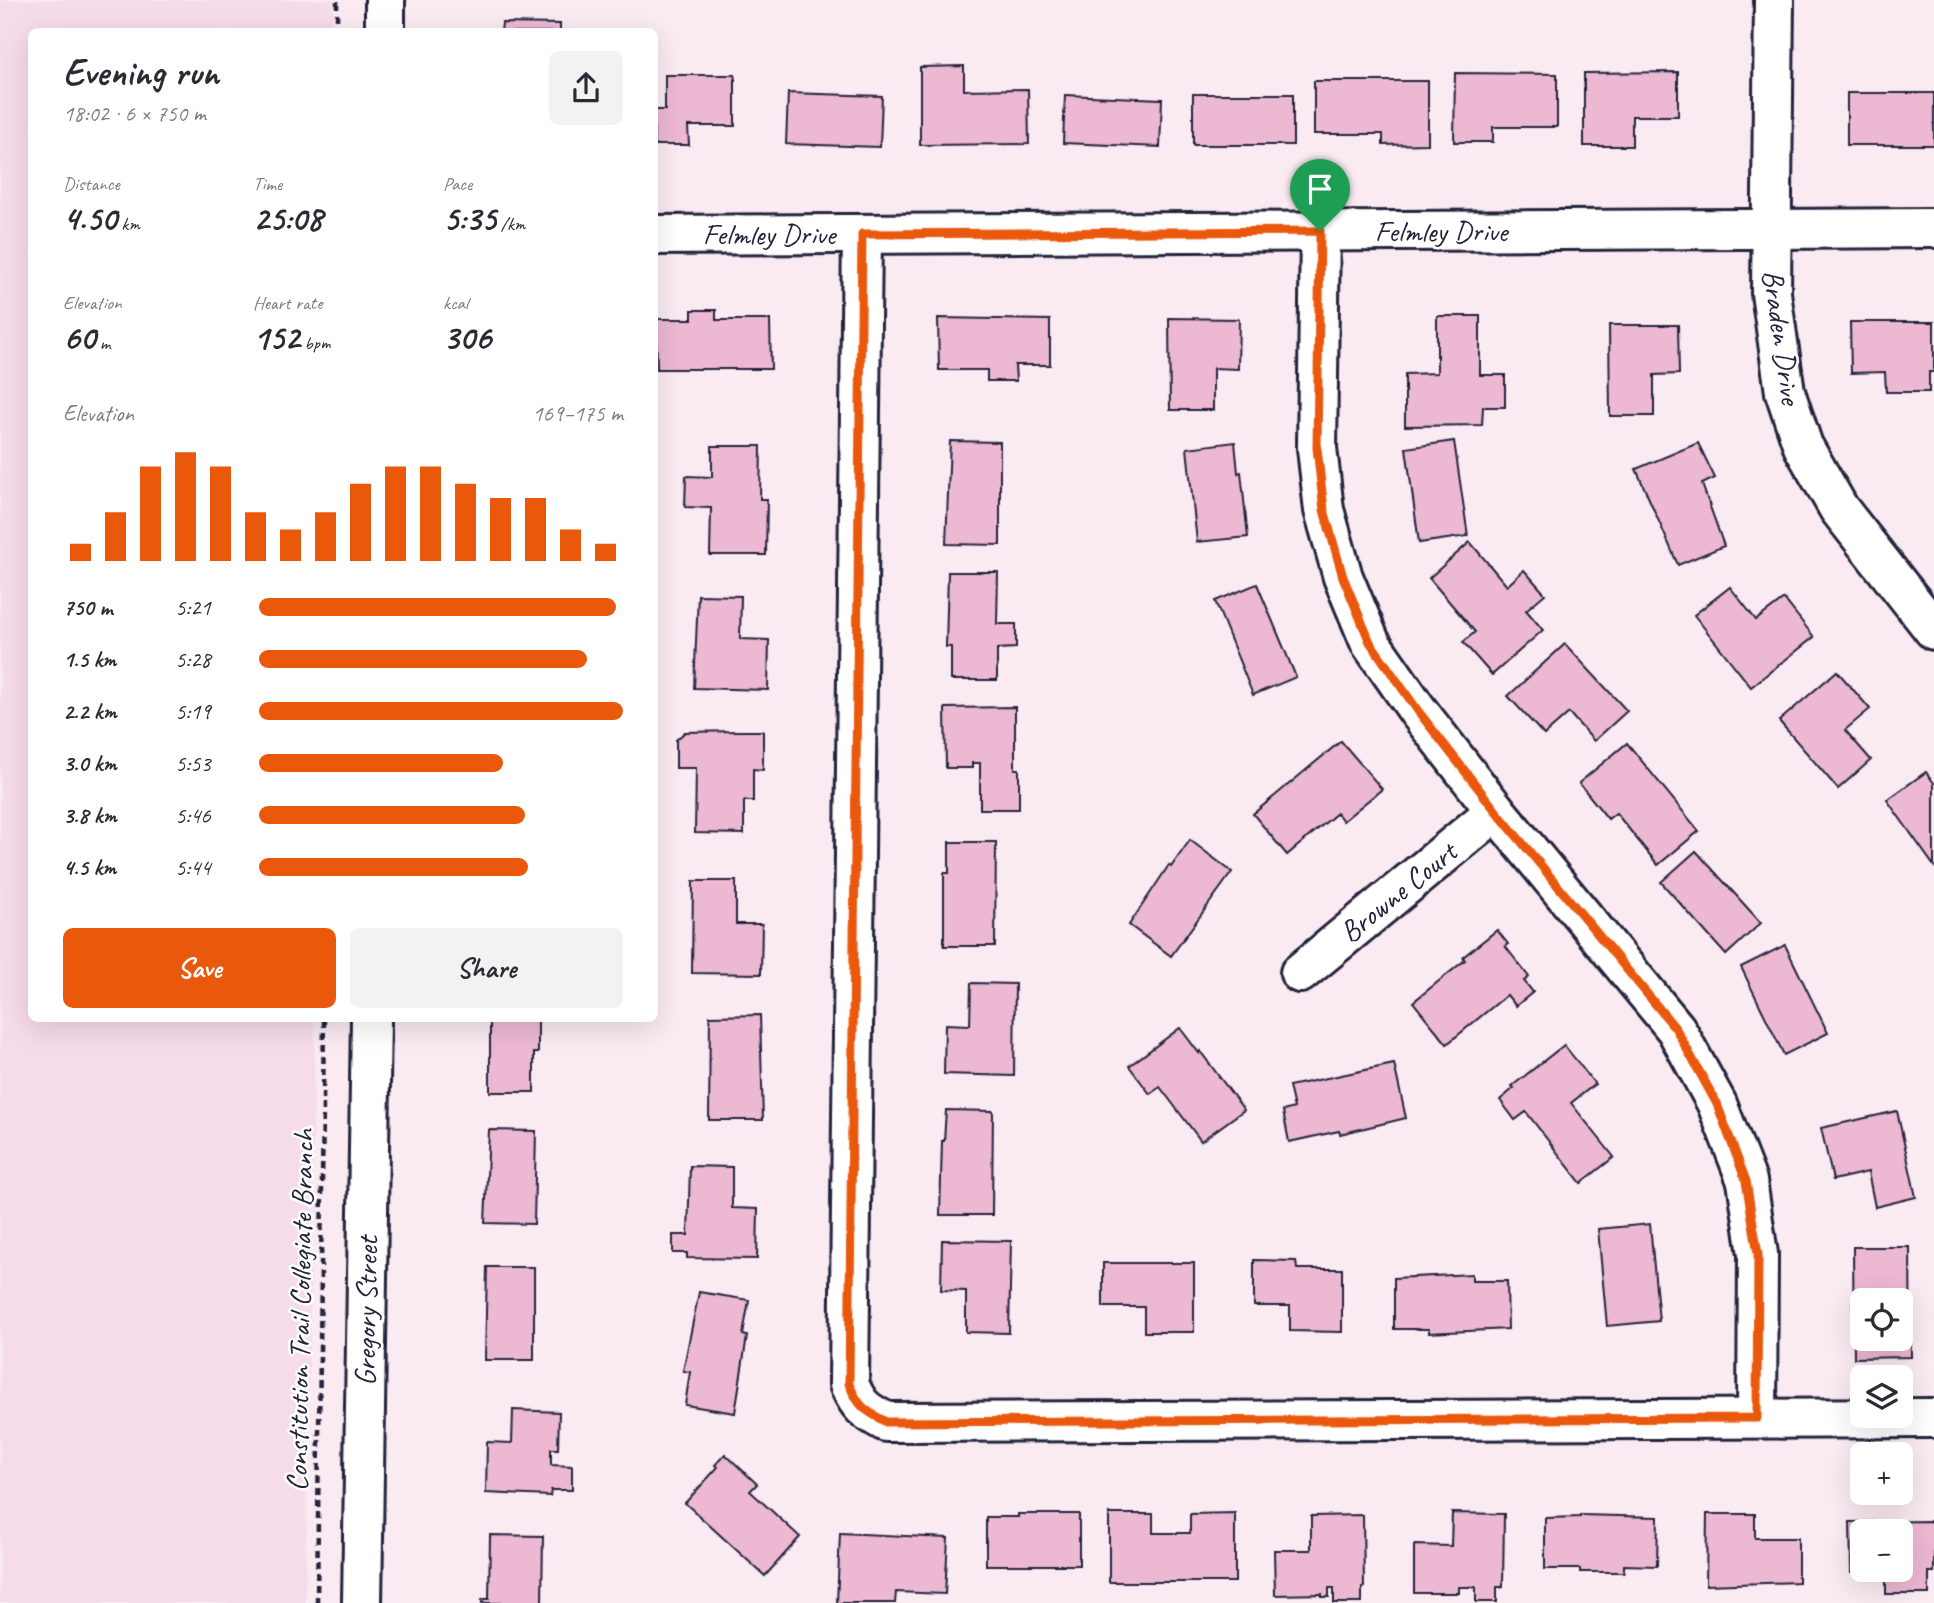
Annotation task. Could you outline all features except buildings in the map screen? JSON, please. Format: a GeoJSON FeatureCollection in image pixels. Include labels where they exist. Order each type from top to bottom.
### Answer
{"type":"FeatureCollection","features":[{"type":"Feature","properties":{"kind":"street"},"geometry":{"type":"LineString","coordinates":[[385,0],[385,28]]}},
{"type":"Feature","properties":{"kind":"street","name":"Braden Drive"},"geometry":{"type":"LineString","coordinates":[[1774,0],[1770,293],[1785,391],[1803,446],[1839,509],[1934,630]]}},
{"type":"Feature","properties":{"kind":"street","name":"Felmley Drive"},"geometry":{"type":"LineString","coordinates":[[658,235],[1934,228]]}},
{"type":"Feature","properties":{"kind":"street"},"geometry":{"type":"LineString","coordinates":[[1320,231],[1317,448],[1324,510],[1343,577],[1370,642],[1418,711],[1496,811],[1676,1029],[1717,1104],[1746,1181],[1758,1254],[1757,1418]]}},
{"type":"Feature","properties":{"kind":"street"},"geometry":{"type":"LineString","coordinates":[[862,234],[849,1384],[862,1409],[886,1422],[1934,1418]]}},
{"type":"Feature","properties":{"kind":"street","name":"Browne Court"},"geometry":{"type":"LineString","coordinates":[[1300,973],[1496,811]]}},
{"type":"Feature","properties":{"kind":"street","name":"Gregory Street"},"geometry":{"type":"LineString","coordinates":[[362,1603],[371,1022]]}},
{"type":"Feature","properties":{"kind":"path"},"geometry":{"type":"LineString","coordinates":[[337,0],[337,28]]}},
{"type":"Feature","properties":{"kind":"path","name":"Constitution Trail Collegiate Branch"},"geometry":{"type":"LineString","coordinates":[[317,1603],[324,1022]]}},
{"type":"Feature","properties":{"kind":"shaded area"},"geometry":{"type":"Polygon","coordinates":[[[0,0],[333,0],[332,28],[28,28],[28,1022],[315,1022],[305,1603],[0,1603],[0,0]]]}},
{"type":"Feature","properties":{"kind":"route"},"geometry":{"type":"LineString","coordinates":[[1320,231],[1317,448],[1324,510],[1343,577],[1370,642],[1418,711],[1496,811],[1676,1029],[1717,1104],[1746,1181],[1758,1254],[1757,1418],[886,1422],[862,1409],[849,1384],[862,234],[1320,231]]}}]}
